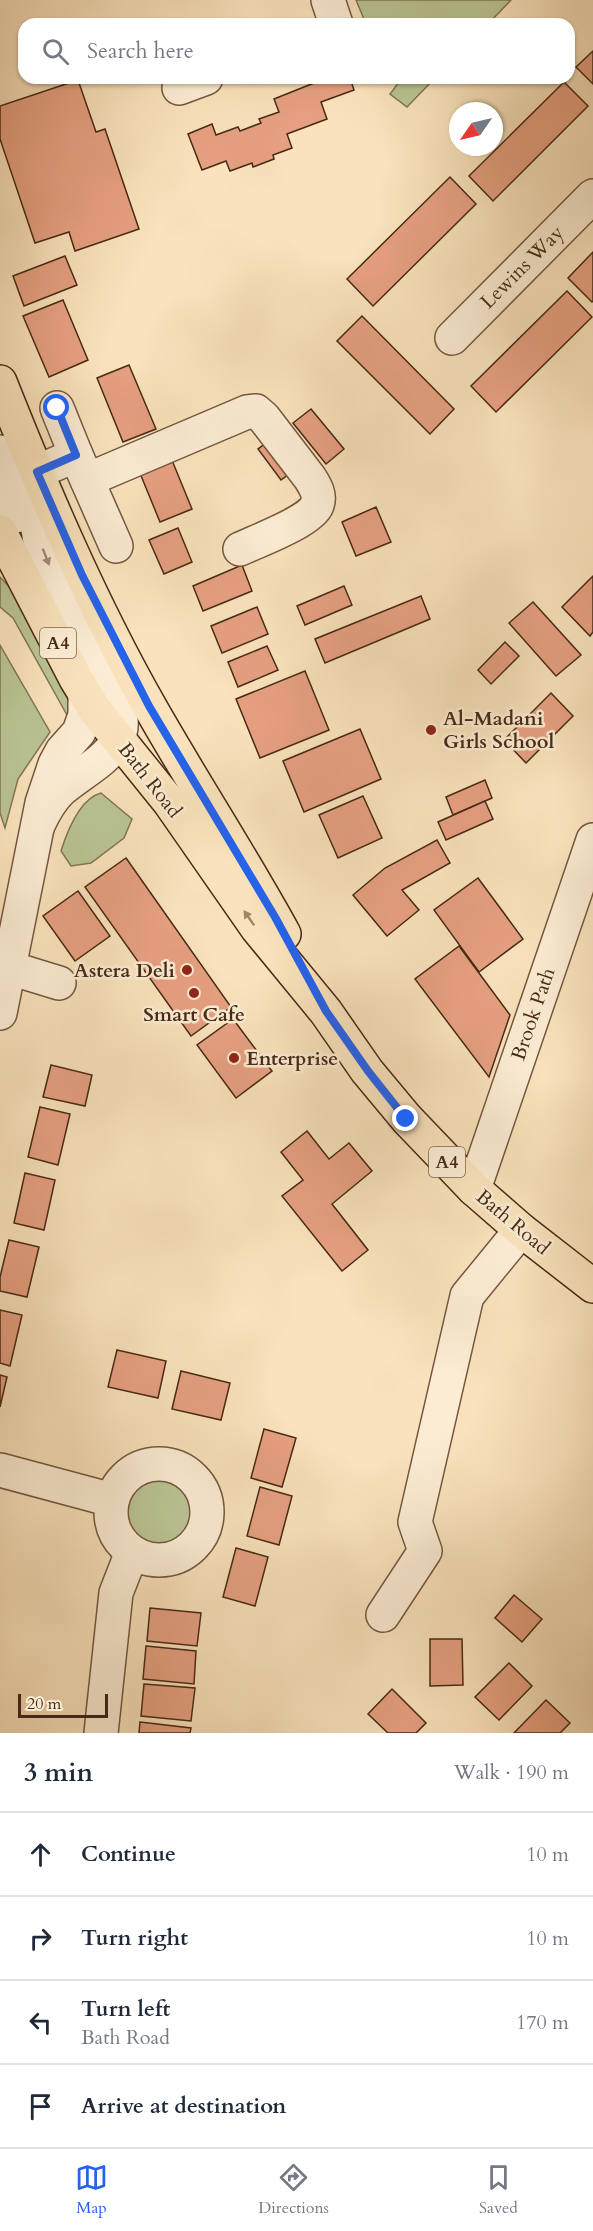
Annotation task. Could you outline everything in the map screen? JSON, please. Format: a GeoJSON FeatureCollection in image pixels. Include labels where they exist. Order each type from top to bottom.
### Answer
{"type":"FeatureCollection","features":[{"type":"Feature","properties":{"kind":"main road","name":"Bath Road"},"geometry":{"type":"LineString","coordinates":[[0,381],[19,477],[60,526],[101,614],[149,706],[275,917],[326,1011]]}},
{"type":"Feature","properties":{"kind":"main road","name":"Bath Road"},"geometry":{"type":"LineString","coordinates":[[1,543],[31,591],[102,723],[170,803],[257,928],[326,1011],[368,1071],[406,1119],[474,1189],[593,1287]]}},
{"type":"Feature","properties":{"kind":"street"},"geometry":{"type":"LineString","coordinates":[[328,0],[334,18]]}},
{"type":"Feature","properties":{"kind":"street","name":"Lewins Way"},"geometry":{"type":"LineString","coordinates":[[452,338],[593,196]]}},
{"type":"Feature","properties":{"kind":"street"},"geometry":{"type":"LineString","coordinates":[[57,408],[116,546]]}},
{"type":"Feature","properties":{"kind":"street"},"geometry":{"type":"LineString","coordinates":[[19,477],[82,468],[247,412],[256,411],[264,418],[310,478],[318,498],[316,507],[305,517],[240,549]]}},
{"type":"Feature","properties":{"kind":"street"},"geometry":{"type":"LineString","coordinates":[[1,543],[15,524],[19,477]]}},
{"type":"Feature","properties":{"kind":"street"},"geometry":{"type":"LineString","coordinates":[[0,1013],[42,803],[55,765],[62,751],[102,723],[116,700],[47,560],[19,477]]}},
{"type":"Feature","properties":{"kind":"street"},"geometry":{"type":"LineString","coordinates":[[102,723],[159,739],[176,753]]}},
{"type":"Feature","properties":{"kind":"street"},"geometry":{"type":"LineString","coordinates":[[38,825],[47,806],[61,790],[108,754],[102,723]]}},
{"type":"Feature","properties":{"kind":"street"},"geometry":{"type":"LineString","coordinates":[[92,767],[128,765],[147,775]]}},
{"type":"Feature","properties":{"kind":"street","name":"Brook Path"},"geometry":{"type":"LineString","coordinates":[[474,1189],[593,840]]}},
{"type":"Feature","properties":{"kind":"street"},"geometry":{"type":"LineString","coordinates":[[10,968],[59,983]]}},
{"type":"Feature","properties":{"kind":"street"},"geometry":{"type":"LineString","coordinates":[[383,1615],[425,1551],[415,1522],[467,1296],[521,1230]]}},
{"type":"Feature","properties":{"kind":"street"},"geometry":{"type":"LineString","coordinates":[[152,1465],[170,1466],[187,1474],[200,1487],[206,1505],[206,1523],[198,1540],[184,1553],[167,1560],[148,1559],[132,1552],[118,1538],[111,1520],[112,1500],[120,1483],[134,1471],[152,1465]]}},
{"type":"Feature","properties":{"kind":"street"},"geometry":{"type":"LineString","coordinates":[[0,1470],[112,1500]]}},
{"type":"Feature","properties":{"kind":"street"},"geometry":{"type":"LineString","coordinates":[[101,1733],[116,1593],[132,1552]]}},
{"type":"Feature","properties":{"kind":"green space"},"geometry":{"type":"Polygon","coordinates":[[[356,0],[511,0],[494,18],[364,18],[356,0]]]}},
{"type":"Feature","properties":{"kind":"green space"},"geometry":{"type":"Polygon","coordinates":[[[398,84],[429,84],[407,107],[390,94],[398,84]]]}},
{"type":"Feature","properties":{"kind":"green space"},"geometry":{"type":"Polygon","coordinates":[[[0,577],[14,592],[72,702],[67,715],[13,618],[0,607],[0,577]]]}},
{"type":"Feature","properties":{"kind":"green space"},"geometry":{"type":"Polygon","coordinates":[[[0,645],[50,732],[18,779],[5,828],[0,813],[0,645]]]}},
{"type":"Feature","properties":{"kind":"green space"},"geometry":{"type":"Polygon","coordinates":[[[101,793],[132,819],[124,838],[91,863],[71,866],[61,851],[67,835],[80,809],[93,796],[101,793]]]}},
{"type":"Feature","properties":{"kind":"green space"},"geometry":{"type":"Polygon","coordinates":[[[159,1480],[171,1482],[182,1489],[189,1500],[191,1512],[189,1524],[182,1535],[171,1542],[159,1544],[147,1542],[136,1535],[129,1524],[127,1512],[129,1500],[136,1489],[147,1482],[159,1480]]]}},
{"type":"Feature","properties":{"kind":"building"},"geometry":{"type":"Polygon","coordinates":[[[593,51],[593,84],[576,67],[593,51]]]}},
{"type":"Feature","properties":{"kind":"building"},"geometry":{"type":"Polygon","coordinates":[[[66,84],[79,84],[96,132],[105,129],[139,229],[75,251],[69,232],[35,243],[0,139],[0,106],[66,84]]]}},
{"type":"Feature","properties":{"kind":"building"},"geometry":{"type":"Polygon","coordinates":[[[312,84],[352,84],[354,90],[321,102],[327,119],[287,134],[292,148],[273,155],[274,159],[253,167],[252,163],[230,171],[226,161],[202,170],[188,134],[212,124],[216,135],[238,127],[240,131],[261,123],[259,119],[279,112],[274,99],[312,84]]]}},
{"type":"Feature","properties":{"kind":"building"},"geometry":{"type":"Polygon","coordinates":[[[562,84],[566,84],[588,106],[493,201],[469,176],[489,156],[503,156],[503,142],[562,84]]]}},
{"type":"Feature","properties":{"kind":"building"},"geometry":{"type":"Polygon","coordinates":[[[450,177],[476,204],[373,306],[347,279],[450,177]]]}},
{"type":"Feature","properties":{"kind":"building"},"geometry":{"type":"Polygon","coordinates":[[[593,252],[593,301],[592,302],[568,278],[593,252]]]}},
{"type":"Feature","properties":{"kind":"building"},"geometry":{"type":"Polygon","coordinates":[[[65,256],[77,285],[24,306],[13,276],[65,256]]]}},
{"type":"Feature","properties":{"kind":"building"},"geometry":{"type":"Polygon","coordinates":[[[567,291],[592,317],[496,412],[471,386],[567,291]]]}},
{"type":"Feature","properties":{"kind":"building"},"geometry":{"type":"Polygon","coordinates":[[[63,300],[88,360],[49,377],[23,316],[63,300]]]}},
{"type":"Feature","properties":{"kind":"building"},"geometry":{"type":"Polygon","coordinates":[[[362,316],[454,409],[430,434],[337,341],[362,316]]]}},
{"type":"Feature","properties":{"kind":"building"},"geometry":{"type":"Polygon","coordinates":[[[129,365],[156,429],[123,442],[97,378],[129,365]]]}},
{"type":"Feature","properties":{"kind":"building"},"geometry":{"type":"Polygon","coordinates":[[[311,409],[344,449],[326,464],[293,423],[311,409]]]}},
{"type":"Feature","properties":{"kind":"building"},"geometry":{"type":"Polygon","coordinates":[[[270,440],[293,471],[281,480],[258,449],[270,440]]]}},
{"type":"Feature","properties":{"kind":"building"},"geometry":{"type":"Polygon","coordinates":[[[169,453],[192,509],[160,522],[137,466],[169,453]]]}},
{"type":"Feature","properties":{"kind":"building"},"geometry":{"type":"Polygon","coordinates":[[[376,507],[391,542],[356,556],[342,522],[376,507]]]}},
{"type":"Feature","properties":{"kind":"building"},"geometry":{"type":"Polygon","coordinates":[[[178,528],[192,562],[164,574],[149,540],[178,528]]]}},
{"type":"Feature","properties":{"kind":"building"},"geometry":{"type":"Polygon","coordinates":[[[242,565],[252,591],[203,611],[193,586],[242,565]]]}},
{"type":"Feature","properties":{"kind":"building"},"geometry":{"type":"Polygon","coordinates":[[[593,576],[593,632],[590,636],[562,607],[593,576]]]}},
{"type":"Feature","properties":{"kind":"building"},"geometry":{"type":"Polygon","coordinates":[[[344,586],[352,605],[305,625],[297,606],[344,586]]]}},
{"type":"Feature","properties":{"kind":"building"},"geometry":{"type":"Polygon","coordinates":[[[421,596],[430,619],[325,663],[315,639],[421,596]]]}},
{"type":"Feature","properties":{"kind":"building"},"geometry":{"type":"Polygon","coordinates":[[[533,602],[581,655],[556,676],[509,623],[533,602]]]}},
{"type":"Feature","properties":{"kind":"building"},"geometry":{"type":"Polygon","coordinates":[[[257,607],[268,634],[222,653],[211,626],[257,607]]]}},
{"type":"Feature","properties":{"kind":"building"},"geometry":{"type":"Polygon","coordinates":[[[505,642],[519,656],[491,684],[478,670],[505,642]]]}},
{"type":"Feature","properties":{"kind":"building"},"geometry":{"type":"Polygon","coordinates":[[[267,646],[278,670],[238,687],[228,662],[267,646]]]}},
{"type":"Feature","properties":{"kind":"building"},"geometry":{"type":"Polygon","coordinates":[[[305,671],[329,730],[260,758],[236,699],[305,671]]]}},
{"type":"Feature","properties":{"kind":"building"},"geometry":{"type":"Polygon","coordinates":[[[551,693],[573,716],[526,763],[504,740],[551,693]]]}},
{"type":"Feature","properties":{"kind":"building"},"geometry":{"type":"Polygon","coordinates":[[[360,729],[381,779],[304,812],[283,761],[360,729]]]}},
{"type":"Feature","properties":{"kind":"building"},"geometry":{"type":"Polygon","coordinates":[[[485,780],[492,798],[453,815],[446,797],[485,780]]]}},
{"type":"Feature","properties":{"kind":"building"},"geometry":{"type":"Polygon","coordinates":[[[363,796],[382,838],[338,858],[319,815],[363,796]]]}},
{"type":"Feature","properties":{"kind":"building"},"geometry":{"type":"Polygon","coordinates":[[[485,801],[493,819],[446,840],[438,822],[485,801]]]}},
{"type":"Feature","properties":{"kind":"building"},"geometry":{"type":"Polygon","coordinates":[[[437,840],[450,863],[402,890],[419,910],[387,936],[353,895],[385,868],[437,840]]]}},
{"type":"Feature","properties":{"kind":"building"},"geometry":{"type":"Polygon","coordinates":[[[126,858],[231,1007],[191,1036],[85,887],[126,858]]]}},
{"type":"Feature","properties":{"kind":"building"},"geometry":{"type":"Polygon","coordinates":[[[478,878],[523,939],[479,972],[434,910],[478,878]]]}},
{"type":"Feature","properties":{"kind":"building"},"geometry":{"type":"Polygon","coordinates":[[[78,891],[110,936],[75,961],[43,916],[78,891]]]}},
{"type":"Feature","properties":{"kind":"building"},"geometry":{"type":"Polygon","coordinates":[[[459,946],[510,1015],[489,1077],[415,979],[459,946]]]}},
{"type":"Feature","properties":{"kind":"building","name":"Enterprise"},"geometry":{"type":"Polygon","coordinates":[[[233,1019],[272,1071],[236,1098],[197,1045],[233,1019]]]}},
{"type":"Feature","properties":{"kind":"building"},"geometry":{"type":"Polygon","coordinates":[[[51,1065],[92,1075],[85,1106],[43,1097],[51,1065]]]}},
{"type":"Feature","properties":{"kind":"building"},"geometry":{"type":"Polygon","coordinates":[[[40,1107],[70,1114],[58,1165],[28,1157],[40,1107]]]}},
{"type":"Feature","properties":{"kind":"building"},"geometry":{"type":"Polygon","coordinates":[[[307,1131],[329,1159],[349,1143],[372,1171],[332,1204],[368,1250],[342,1271],[282,1196],[303,1180],[281,1152],[307,1131]]]}},
{"type":"Feature","properties":{"kind":"building"},"geometry":{"type":"Polygon","coordinates":[[[25,1173],[55,1180],[44,1230],[14,1223],[25,1173]]]}},
{"type":"Feature","properties":{"kind":"building"},"geometry":{"type":"Polygon","coordinates":[[[9,1240],[39,1247],[27,1297],[0,1291],[0,1277],[9,1240]]]}},
{"type":"Feature","properties":{"kind":"building"},"geometry":{"type":"Polygon","coordinates":[[[0,1310],[22,1315],[10,1366],[0,1363],[0,1310]]]}},
{"type":"Feature","properties":{"kind":"building"},"geometry":{"type":"Polygon","coordinates":[[[117,1350],[166,1361],[158,1398],[108,1387],[117,1350]]]}},
{"type":"Feature","properties":{"kind":"building"},"geometry":{"type":"Polygon","coordinates":[[[181,1371],[230,1383],[221,1420],[172,1409],[181,1371]]]}},
{"type":"Feature","properties":{"kind":"building"},"geometry":{"type":"Polygon","coordinates":[[[0,1375],[7,1377],[0,1407],[0,1375]]]}},
{"type":"Feature","properties":{"kind":"building"},"geometry":{"type":"Polygon","coordinates":[[[264,1429],[296,1438],[282,1487],[251,1478],[264,1429]]]}},
{"type":"Feature","properties":{"kind":"building"},"geometry":{"type":"Polygon","coordinates":[[[260,1487],[292,1496],[279,1545],[247,1536],[260,1487]]]}},
{"type":"Feature","properties":{"kind":"building"},"geometry":{"type":"Polygon","coordinates":[[[236,1548],[268,1557],[255,1606],[223,1597],[236,1548]]]}},
{"type":"Feature","properties":{"kind":"building"},"geometry":{"type":"Polygon","coordinates":[[[514,1595],[542,1619],[522,1642],[495,1618],[514,1595]]]}},
{"type":"Feature","properties":{"kind":"building"},"geometry":{"type":"Polygon","coordinates":[[[150,1608],[201,1613],[197,1646],[147,1641],[150,1608]]]}},
{"type":"Feature","properties":{"kind":"building"},"geometry":{"type":"Polygon","coordinates":[[[430,1639],[462,1639],[463,1685],[430,1686],[430,1639]]]}},
{"type":"Feature","properties":{"kind":"building"},"geometry":{"type":"Polygon","coordinates":[[[146,1646],[196,1651],[194,1684],[143,1679],[146,1646]]]}},
{"type":"Feature","properties":{"kind":"building"},"geometry":{"type":"Polygon","coordinates":[[[509,1663],[532,1686],[499,1720],[475,1697],[509,1663]]]}},
{"type":"Feature","properties":{"kind":"building"},"geometry":{"type":"Polygon","coordinates":[[[144,1684],[195,1688],[191,1721],[141,1716],[144,1684]]]}},
{"type":"Feature","properties":{"kind":"building"},"geometry":{"type":"Polygon","coordinates":[[[392,1689],[426,1723],[416,1733],[388,1733],[368,1714],[392,1689]]]}},
{"type":"Feature","properties":{"kind":"building"},"geometry":{"type":"Polygon","coordinates":[[[546,1700],[570,1723],[560,1733],[514,1733],[546,1700]]]}},
{"type":"Feature","properties":{"kind":"building"},"geometry":{"type":"Polygon","coordinates":[[[140,1722],[191,1728],[190,1733],[139,1733],[140,1722]]]}},
{"type":"Feature","properties":{"kind":"place","name":"Al-Madani Girls School"},"geometry":{"type":"Point","coordinates":[431,730]}},
{"type":"Feature","properties":{"kind":"place","name":"Astera Deli"},"geometry":{"type":"Point","coordinates":[187,970]}},
{"type":"Feature","properties":{"kind":"place","name":"Smart Cafe"},"geometry":{"type":"Point","coordinates":[194,993]}},
{"type":"Feature","properties":{"kind":"place","name":"Enterprise"},"geometry":{"type":"Point","coordinates":[234,1058]}},
{"type":"Feature","properties":{"kind":"route"},"geometry":{"type":"LineString","coordinates":[[57,408],[76,455],[37,472],[62,533],[101,614],[149,706],[275,917],[326,1011],[368,1071],[406,1119]]}}]}
